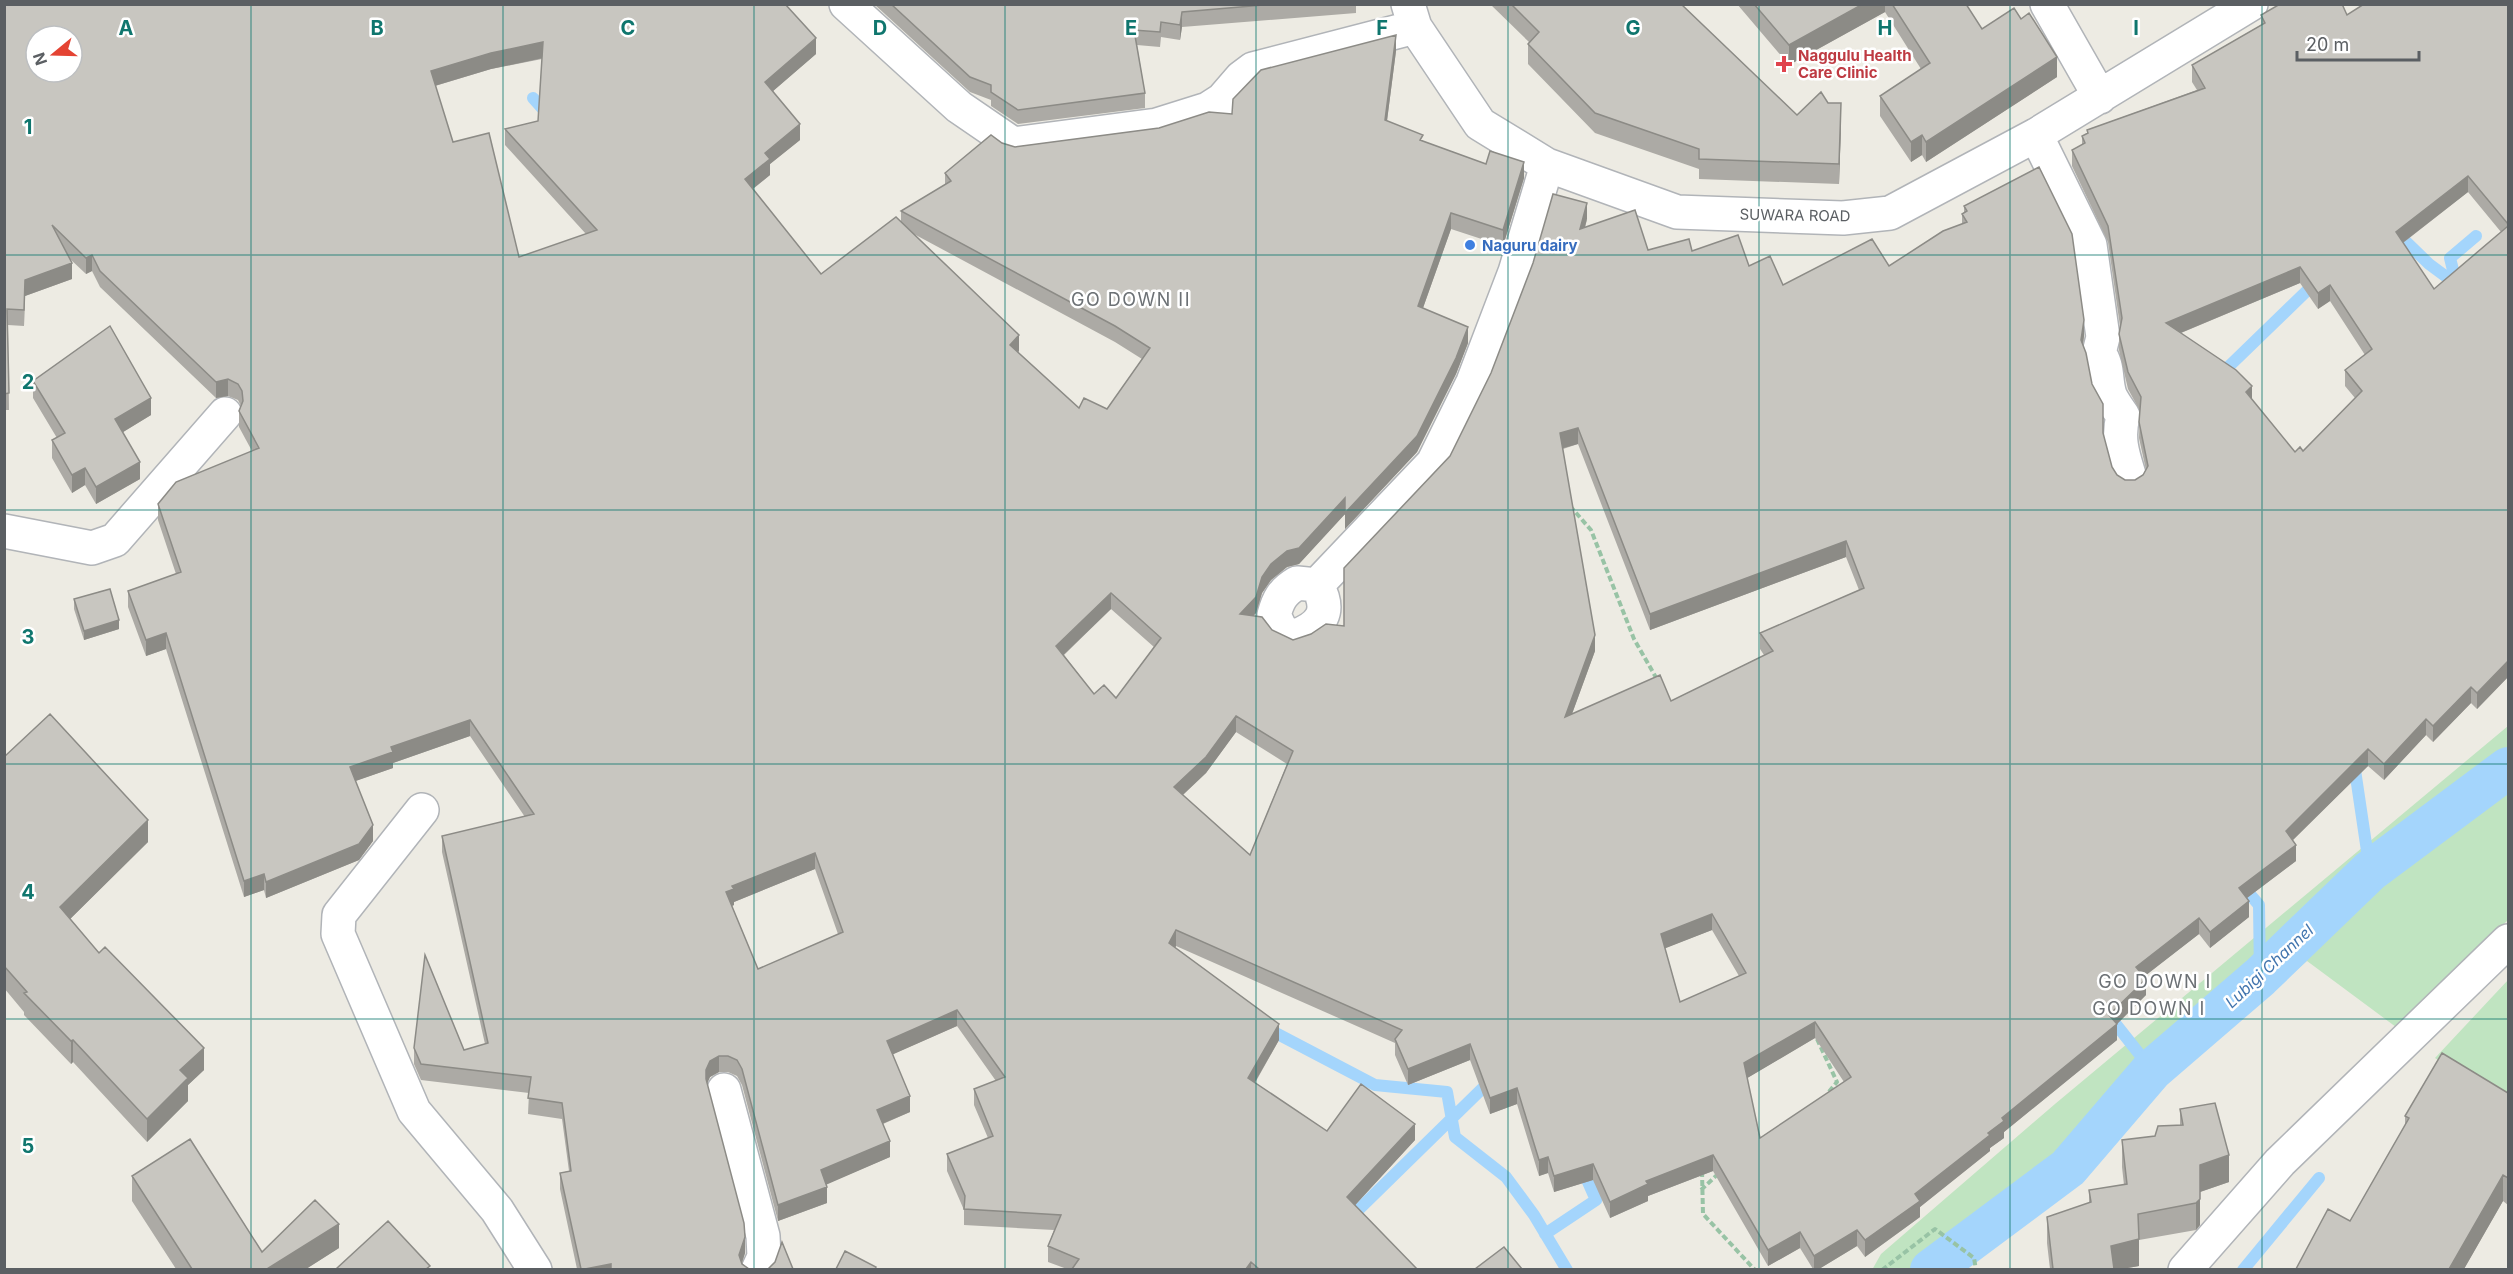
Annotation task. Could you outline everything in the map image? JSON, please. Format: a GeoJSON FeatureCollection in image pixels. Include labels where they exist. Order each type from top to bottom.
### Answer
{"type":"FeatureCollection","features":[{"type":"Feature","properties":{"kind":"street"},"geometry":{"type":"LineString","coordinates":[[846,4],[959,107],[1013,144],[1157,125],[1208,109],[1222,100],[1241,78],[1253,69],[1411,16]]}},
{"type":"Feature","properties":{"kind":"street"},"geometry":{"type":"LineString","coordinates":[[2047,4],[2100,97]]}},
{"type":"Feature","properties":{"kind":"street","name":"SUWARA ROAD"},"geometry":{"type":"LineString","coordinates":[[1411,16],[1480,124],[1548,165],[1677,212],[1843,218],[1890,213],[2036,135],[2251,4]]}},
{"type":"Feature","properties":{"kind":"street"},"geometry":{"type":"LineString","coordinates":[[2036,135],[2090,245],[2103,337],[2099,353],[2107,364],[2106,377],[2110,395],[2123,416],[2119,431],[2119,444],[2130,478]]}},
{"type":"Feature","properties":{"kind":"street"},"geometry":{"type":"LineString","coordinates":[[1317,585],[1432,463],[1473,382],[1515,273],[1548,165]]}},
{"type":"Feature","properties":{"kind":"street"},"geometry":{"type":"LineString","coordinates":[[4,531],[92,548],[115,540],[225,414]]}},
{"type":"Feature","properties":{"kind":"street"},"geometry":{"type":"LineString","coordinates":[[422,810],[339,915],[338,934],[414,1111],[496,1210],[535,1269]]}},
{"type":"Feature","properties":{"kind":"street"},"geometry":{"type":"LineString","coordinates":[[2185,1269],[2280,1162],[2508,941]]}},
{"type":"Feature","properties":{"kind":"street"},"geometry":{"type":"LineString","coordinates":[[724,1090],[763,1236],[764,1257],[758,1269]]}},
{"type":"Feature","properties":{"kind":"path"},"geometry":{"type":"LineString","coordinates":[[1564,499],[1591,530],[1634,639],[1662,688]]}},
{"type":"Feature","properties":{"kind":"path"},"geometry":{"type":"LineString","coordinates":[[1814,1034],[1837,1083],[1823,1098]]}},
{"type":"Feature","properties":{"kind":"path"},"geometry":{"type":"LineString","coordinates":[[1702,1168],[1703,1214],[1755,1269]]}},
{"type":"Feature","properties":{"kind":"path"},"geometry":{"type":"LineString","coordinates":[[1701,1190],[1720,1172]]}},
{"type":"Feature","properties":{"kind":"path"},"geometry":{"type":"LineString","coordinates":[[1882,1269],[1935,1229],[1974,1257],[1976,1269]]}},
{"type":"Feature","properties":{"kind":"green space"},"geometry":{"type":"Polygon","coordinates":[[[2508,726],[2508,920],[2396,1027],[2307,961],[1984,1243],[1936,1269],[1872,1270],[1881,1254],[2055,1104],[2508,726]]]}},
{"type":"Feature","properties":{"kind":"green space"},"geometry":{"type":"Polygon","coordinates":[[[2508,980],[2508,1103],[2435,1058],[2508,980]]]}},
{"type":"Feature","properties":{"kind":"building"},"geometry":{"type":"Polygon","coordinates":[[[4,4],[785,4],[816,38],[765,82],[800,124],[765,153],[770,159],[745,179],[821,274],[896,217],[1019,335],[1010,345],[1079,408],[1084,398],[1107,409],[1150,348],[1115,326],[901,211],[951,181],[945,173],[991,135],[1002,143],[1015,147],[1159,128],[1209,112],[1232,114],[1233,99],[1261,70],[1396,35],[1385,120],[1423,135],[1420,140],[1486,164],[1490,151],[1524,162],[1503,230],[1451,213],[1418,306],[1468,327],[1456,358],[1417,436],[1345,513],[1345,498],[1299,548],[1287,551],[1271,564],[1262,577],[1256,597],[1240,614],[1262,617],[1272,630],[1293,640],[1311,634],[1326,624],[1344,626],[1344,568],[1450,456],[1491,373],[1533,263],[1553,194],[1587,203],[1580,229],[1635,210],[1648,250],[1689,239],[1692,251],[1738,235],[1749,266],[1770,256],[1783,285],[1872,239],[1889,266],[1943,231],[1967,222],[1962,214],[1967,211],[1964,206],[2039,167],[2072,234],[2084,320],[2081,340],[2092,384],[2103,404],[2103,433],[2112,467],[2117,475],[2125,480],[2135,480],[2143,475],[2148,466],[2139,422],[2141,397],[2128,372],[2119,334],[2122,318],[2108,226],[2072,150],[2085,143],[2082,136],[2088,133],[2087,130],[2205,88],[2192,65],[2265,23],[2261,15],[2280,4],[2342,4],[2347,15],[2364,4],[2508,4],[2508,224],[2468,176],[2396,232],[2434,289],[2508,226],[2508,661],[2477,693],[2471,687],[2433,726],[2426,719],[2384,764],[2368,749],[2286,831],[2296,845],[2239,888],[2249,901],[2210,932],[2199,918],[2136,967],[2146,979],[2109,1015],[2117,1024],[2002,1118],[2004,1121],[1988,1133],[1990,1135],[1915,1194],[1920,1201],[1865,1240],[1857,1230],[1814,1256],[1800,1232],[1768,1250],[1713,1155],[1646,1181],[1648,1184],[1610,1202],[1593,1164],[1554,1176],[1548,1157],[1539,1160],[1517,1088],[1490,1098],[1470,1044],[1408,1069],[1395,1039],[1402,1030],[1176,930],[1169,943],[1279,1024],[1248,1078],[1327,1131],[1361,1084],[1415,1124],[1347,1197],[1417,1269],[1259,1269],[1251,1262],[1246,1269],[1072,1269],[1079,1259],[1048,1246],[1061,1215],[964,1209],[965,1196],[947,1154],[993,1136],[974,1089],[1005,1077],[957,1010],[887,1041],[910,1096],[877,1110],[890,1141],[821,1170],[827,1187],[778,1205],[742,1069],[737,1060],[728,1056],[719,1056],[710,1061],[706,1070],[706,1079],[744,1223],[745,1237],[739,1255],[742,1264],[749,1269],[611,1269],[611,1264],[581,1269],[560,1173],[571,1171],[562,1103],[528,1098],[531,1077],[421,1064],[414,1048],[425,955],[464,1050],[488,1043],[442,836],[534,814],[470,720],[391,747],[393,752],[350,767],[373,825],[359,844],[266,882],[264,874],[244,881],[166,633],[146,640],[128,591],[181,572],[158,504],[176,482],[259,448],[239,411],[243,401],[242,391],[238,384],[228,379],[216,382],[100,271],[92,255],[86,258],[52,225],[72,263],[25,280],[24,310],[7,309],[9,393],[4,394],[4,4]],[[543,42],[491,53],[431,71],[453,142],[489,133],[519,257],[597,230],[505,129],[538,121],[543,42]],[[2300,267],[2166,323],[2236,370],[2252,386],[2246,392],[2295,452],[2300,447],[2303,451],[2362,391],[2345,370],[2372,349],[2330,285],[2318,293],[2300,267]],[[1578,428],[1560,433],[1595,635],[1565,717],[1660,675],[1671,701],[1773,651],[1760,633],[1864,588],[1846,541],[1650,614],[1578,428]],[[1111,593],[1056,646],[1094,694],[1104,685],[1116,698],[1161,638],[1111,593]],[[1236,716],[1206,757],[1174,787],[1250,855],[1293,751],[1236,716]],[[815,853],[732,886],[734,889],[726,892],[758,969],[843,932],[815,853]],[[1712,914],[1661,934],[1680,1002],[1746,973],[1712,914]],[[1815,1022],[1744,1063],[1760,1138],[1851,1077],[1815,1022]]]}},
{"type":"Feature","properties":{"kind":"building"},"geometry":{"type":"Polygon","coordinates":[[[891,4],[1276,4],[1182,12],[1180,25],[1161,22],[1160,32],[1134,30],[1145,93],[1018,110],[991,92],[991,85],[970,77],[891,4]]]}},
{"type":"Feature","properties":{"kind":"building"},"geometry":{"type":"Polygon","coordinates":[[[1511,4],[1681,4],[1797,115],[1821,92],[1828,103],[1841,103],[1839,164],[1699,159],[1699,149],[1595,113],[1528,44],[1539,32],[1511,4]]]}},
{"type":"Feature","properties":{"kind":"building"},"geometry":{"type":"Polygon","coordinates":[[[1754,4],[1863,4],[1789,45],[1754,4]]]}},
{"type":"Feature","properties":{"kind":"building"},"geometry":{"type":"Polygon","coordinates":[[[1892,4],[1966,4],[1982,29],[2014,8],[2021,19],[2029,13],[2057,57],[1926,142],[1922,135],[1911,142],[1880,96],[1930,63],[1892,4]]]}},
{"type":"Feature","properties":{"kind":"building"},"geometry":{"type":"Polygon","coordinates":[[[110,326],[151,398],[115,419],[140,462],[96,487],[85,468],[72,475],[52,440],[65,433],[33,381],[110,326]]]}},
{"type":"Feature","properties":{"kind":"building"},"geometry":{"type":"Polygon","coordinates":[[[110,589],[119,620],[84,631],[74,599],[110,589]]]}},
{"type":"Feature","properties":{"kind":"building"},"geometry":{"type":"Polygon","coordinates":[[[50,714],[148,820],[60,907],[99,953],[105,947],[204,1048],[180,1070],[188,1078],[147,1119],[73,1040],[71,1041],[24,993],[27,992],[4,966],[4,757],[50,714]]]}},
{"type":"Feature","properties":{"kind":"building"},"geometry":{"type":"Polygon","coordinates":[[[2442,1053],[2508,1093],[2508,1178],[2503,1175],[2449,1269],[2296,1269],[2328,1209],[2350,1221],[2409,1118],[2405,1116],[2442,1053]]]}},
{"type":"Feature","properties":{"kind":"building"},"geometry":{"type":"Polygon","coordinates":[[[2215,1103],[2229,1155],[2200,1165],[2200,1199],[2196,1203],[2138,1214],[2139,1239],[2111,1246],[2114,1269],[2053,1269],[2047,1217],[2091,1202],[2089,1190],[2127,1184],[2122,1140],[2155,1136],[2158,1126],[2183,1125],[2180,1109],[2215,1103]]]}},
{"type":"Feature","properties":{"kind":"building"},"geometry":{"type":"Polygon","coordinates":[[[190,1139],[262,1252],[315,1200],[339,1224],[267,1269],[192,1269],[132,1176],[190,1139]]]}},
{"type":"Feature","properties":{"kind":"building"},"geometry":{"type":"Polygon","coordinates":[[[388,1221],[430,1266],[426,1269],[336,1269],[388,1221]]]}},
{"type":"Feature","properties":{"kind":"building"},"geometry":{"type":"Polygon","coordinates":[[[782,1242],[793,1269],[768,1269],[775,1262],[782,1242]]]}},
{"type":"Feature","properties":{"kind":"building"},"geometry":{"type":"Polygon","coordinates":[[[1504,1247],[1522,1269],[1475,1269],[1504,1247]]]}},
{"type":"Feature","properties":{"kind":"building"},"geometry":{"type":"Polygon","coordinates":[[[845,1251],[876,1267],[875,1269],[836,1269],[845,1251]]]}},
{"type":"Feature","properties":{"kind":"waterway"},"geometry":{"type":"LineString","coordinates":[[533,98],[550,117]]}},
{"type":"Feature","properties":{"kind":"waterway"},"geometry":{"type":"LineString","coordinates":[[2394,230],[2429,264],[2460,287]]}},
{"type":"Feature","properties":{"kind":"waterway"},"geometry":{"type":"LineString","coordinates":[[2457,286],[2450,258],[2476,236]]}},
{"type":"Feature","properties":{"kind":"waterway"},"geometry":{"type":"LineString","coordinates":[[2220,375],[2317,281]]}},
{"type":"Feature","properties":{"kind":"waterway","name":"Lubigi Channel"},"geometry":{"type":"LineString","coordinates":[[1931,1270],[2068,1168],[2152,1070],[2260,977],[2370,871],[2508,768]]}},
{"type":"Feature","properties":{"kind":"waterway"},"geometry":{"type":"LineString","coordinates":[[2355,770],[2370,871]]}},
{"type":"Feature","properties":{"kind":"waterway"},"geometry":{"type":"LineString","coordinates":[[2241,884],[2259,905],[2260,977]]}},
{"type":"Feature","properties":{"kind":"waterway"},"geometry":{"type":"LineString","coordinates":[[2107,1013],[2152,1070]]}},
{"type":"Feature","properties":{"kind":"waterway"},"geometry":{"type":"LineString","coordinates":[[1266,1028],[1375,1085],[1447,1092],[1455,1137],[1506,1177],[1534,1215],[1567,1270]]}},
{"type":"Feature","properties":{"kind":"waterway"},"geometry":{"type":"LineString","coordinates":[[1347,1221],[1491,1080]]}},
{"type":"Feature","properties":{"kind":"waterway"},"geometry":{"type":"LineString","coordinates":[[1545,1234],[1596,1200],[1581,1166]]}},
{"type":"Feature","properties":{"kind":"waterway"},"geometry":{"type":"LineString","coordinates":[[2243,1270],[2319,1178]]}},
{"type":"Feature","properties":{"kind":"place","name":"Naggulu Health Care Clinic"},"geometry":{"type":"Point","coordinates":[1784,64]}},
{"type":"Feature","properties":{"kind":"place","name":"Naguru dairy"},"geometry":{"type":"Point","coordinates":[1470,245]}},
{"type":"Feature","properties":{"kind":"district","name":"GO DOWN II"},"geometry":{"type":"Point","coordinates":[1131,299]}},
{"type":"Feature","properties":{"kind":"district","name":"GO DOWN I"},"geometry":{"type":"Point","coordinates":[2155,981]}},
{"type":"Feature","properties":{"kind":"district","name":"GO DOWN I"},"geometry":{"type":"Point","coordinates":[2149,1008]}}]}
